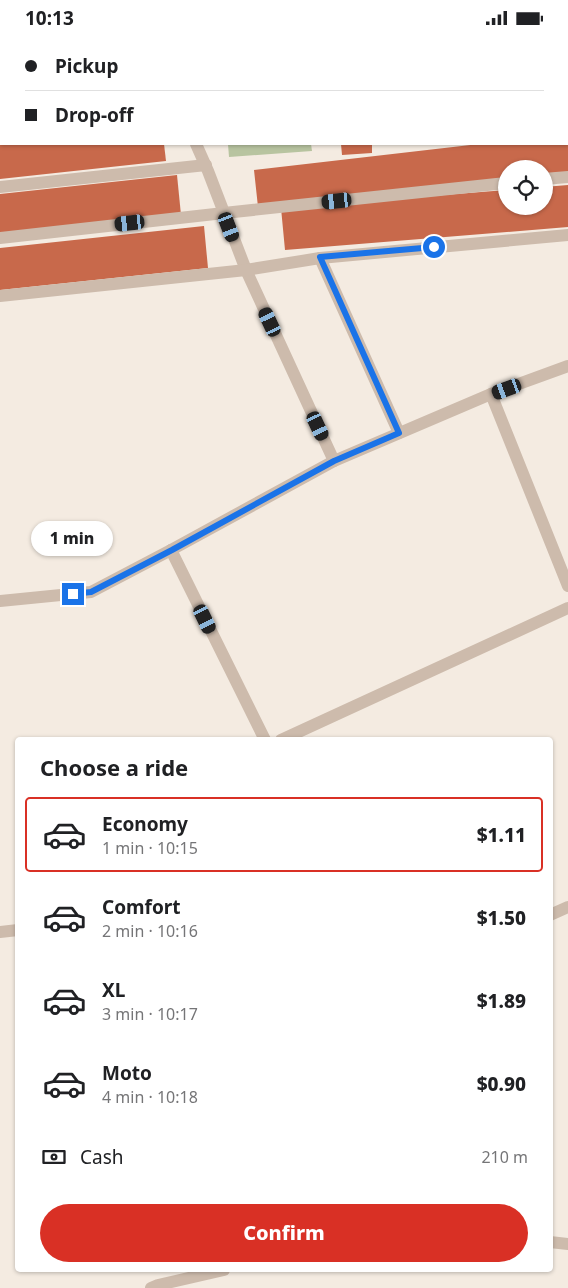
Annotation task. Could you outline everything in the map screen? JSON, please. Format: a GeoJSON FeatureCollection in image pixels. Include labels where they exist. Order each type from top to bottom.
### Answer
{"type":"FeatureCollection","features":[{"type":"Feature","properties":{"kind":"street"},"geometry":{"type":"LineString","coordinates":[[196,145],[246,270],[334,461]]}},
{"type":"Feature","properties":{"kind":"street"},"geometry":{"type":"LineString","coordinates":[[0,187],[206,165]]}},
{"type":"Feature","properties":{"kind":"street"},"geometry":{"type":"LineString","coordinates":[[553,178],[568,177]]}},
{"type":"Feature","properties":{"kind":"street"},"geometry":{"type":"LineString","coordinates":[[0,238],[498,184]]}},
{"type":"Feature","properties":{"kind":"street"},"geometry":{"type":"LineString","coordinates":[[0,296],[246,270],[320,257],[568,235]]}},
{"type":"Feature","properties":{"kind":"street"},"geometry":{"type":"LineString","coordinates":[[320,257],[399,433]]}},
{"type":"Feature","properties":{"kind":"street"},"geometry":{"type":"LineString","coordinates":[[0,601],[91,592],[334,461],[491,394],[568,366]]}},
{"type":"Feature","properties":{"kind":"street"},"geometry":{"type":"LineString","coordinates":[[491,394],[568,586]]}},
{"type":"Feature","properties":{"kind":"street"},"geometry":{"type":"LineString","coordinates":[[172,550],[264,737]]}},
{"type":"Feature","properties":{"kind":"street"},"geometry":{"type":"LineString","coordinates":[[288,737],[568,608]]}},
{"type":"Feature","properties":{"kind":"street"},"geometry":{"type":"LineString","coordinates":[[553,914],[568,907]]}},
{"type":"Feature","properties":{"kind":"street"},"geometry":{"type":"LineString","coordinates":[[0,932],[15,930]]}},
{"type":"Feature","properties":{"kind":"street"},"geometry":{"type":"LineString","coordinates":[[553,1242],[568,1244]]}},
{"type":"Feature","properties":{"kind":"street"},"geometry":{"type":"LineString","coordinates":[[151,1288],[215,1272]]}},
{"type":"Feature","properties":{"kind":"green space"},"geometry":{"type":"Polygon","coordinates":[[[228,145],[311,145],[312,151],[229,157],[228,145]]]}},
{"type":"Feature","properties":{"kind":"building"},"geometry":{"type":"Polygon","coordinates":[[[0,145],[164,145],[166,161],[0,179],[0,145]]]}},
{"type":"Feature","properties":{"kind":"building"},"geometry":{"type":"Polygon","coordinates":[[[341,145],[372,145],[372,153],[342,155],[341,145]]]}},
{"type":"Feature","properties":{"kind":"building"},"geometry":{"type":"Polygon","coordinates":[[[470,145],[568,145],[568,172],[553,173],[553,160],[498,160],[498,180],[258,207],[254,170],[470,145]]]}},
{"type":"Feature","properties":{"kind":"building"},"geometry":{"type":"Polygon","coordinates":[[[177,175],[181,215],[0,234],[0,194],[177,175]]]}},
{"type":"Feature","properties":{"kind":"building"},"geometry":{"type":"Polygon","coordinates":[[[568,185],[568,227],[285,250],[281,208],[498,191],[498,215],[553,215],[553,186],[568,185]]]}},
{"type":"Feature","properties":{"kind":"building"},"geometry":{"type":"Polygon","coordinates":[[[204,226],[208,268],[0,290],[0,248],[204,226]]]}},
{"type":"Feature","properties":{"kind":"route"},"geometry":{"type":"LineString","coordinates":[[73,594],[91,592],[334,461],[399,433],[320,257],[434,247]]}}]}
